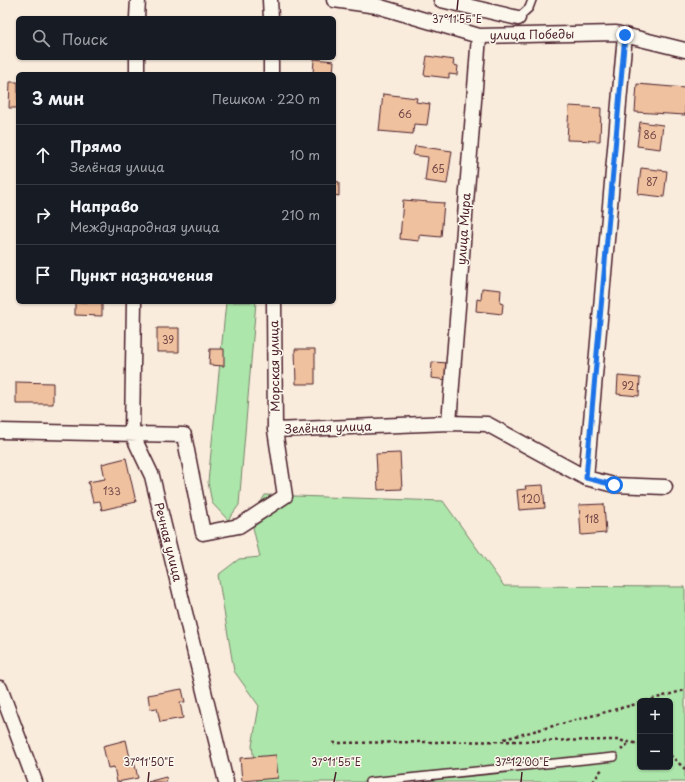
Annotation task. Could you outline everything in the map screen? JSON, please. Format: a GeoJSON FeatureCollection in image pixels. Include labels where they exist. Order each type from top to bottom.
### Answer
{"type":"FeatureCollection","features":[{"type":"Feature","properties":{"kind":"street"},"geometry":{"type":"LineString","coordinates":[[137,16],[138,0]]}},
{"type":"Feature","properties":{"kind":"street"},"geometry":{"type":"LineString","coordinates":[[270,0],[271,16]]}},
{"type":"Feature","properties":{"kind":"street","name":"улица Победы"},"geometry":{"type":"LineString","coordinates":[[334,0],[377,6],[479,36],[616,33],[685,50]]}},
{"type":"Feature","properties":{"kind":"street"},"geometry":{"type":"LineString","coordinates":[[441,0],[518,18]]}},
{"type":"Feature","properties":{"kind":"street"},"geometry":{"type":"LineString","coordinates":[[586,478],[625,35]]}},
{"type":"Feature","properties":{"kind":"street","name":"улица Мира"},"geometry":{"type":"LineString","coordinates":[[449,423],[479,36]]}},
{"type":"Feature","properties":{"kind":"street"},"geometry":{"type":"LineString","coordinates":[[137,60],[137,72]]}},
{"type":"Feature","properties":{"kind":"street"},"geometry":{"type":"LineString","coordinates":[[271,60],[271,72]]}},
{"type":"Feature","properties":{"kind":"street","name":"Речная улица"},"geometry":{"type":"LineString","coordinates":[[134,304],[132,434],[152,476],[226,782]]}},
{"type":"Feature","properties":{"kind":"street","name":"Морская улица"},"geometry":{"type":"LineString","coordinates":[[274,304],[275,430]]}},
{"type":"Feature","properties":{"kind":"street","name":"Зелёная улица"},"geometry":{"type":"LineString","coordinates":[[0,431],[184,435],[203,533],[239,526],[285,496],[275,430],[449,423],[487,424],[586,478],[614,485],[665,487]]}},
{"type":"Feature","properties":{"kind":"street"},"geometry":{"type":"LineString","coordinates":[[0,688],[36,782]]}},
{"type":"Feature","properties":{"kind":"lane"},"geometry":{"type":"LineString","coordinates":[[518,18],[529,8],[532,0]]}},
{"type":"Feature","properties":{"kind":"lane"},"geometry":{"type":"LineString","coordinates":[[369,782],[614,757]]}},
{"type":"Feature","properties":{"kind":"path"},"geometry":{"type":"LineString","coordinates":[[657,698],[685,690]]}},
{"type":"Feature","properties":{"kind":"path"},"geometry":{"type":"LineString","coordinates":[[500,741],[637,704]]}},
{"type":"Feature","properties":{"kind":"path"},"geometry":{"type":"LineString","coordinates":[[333,743],[617,740],[637,743]]}},
{"type":"Feature","properties":{"kind":"path"},"geometry":{"type":"LineString","coordinates":[[673,757],[685,770]]}},
{"type":"Feature","properties":{"kind":"green space"},"geometry":{"type":"Polygon","coordinates":[[[226,304],[256,304],[239,505],[228,520],[212,503],[208,482],[226,304]]]}},
{"type":"Feature","properties":{"kind":"green space"},"geometry":{"type":"Polygon","coordinates":[[[265,495],[443,501],[504,586],[685,587],[685,782],[257,782],[252,746],[259,706],[234,671],[218,575],[239,559],[260,557],[251,519],[265,495]]]}},
{"type":"Feature","properties":{"kind":"building"},"geometry":{"type":"Polygon","coordinates":[[[427,56],[454,60],[453,65],[458,66],[457,75],[449,74],[449,78],[424,75],[427,56]]]}},
{"type":"Feature","properties":{"kind":"building"},"geometry":{"type":"Polygon","coordinates":[[[314,60],[334,61],[333,72],[313,72],[314,60]]]}},
{"type":"Feature","properties":{"kind":"building"},"geometry":{"type":"Polygon","coordinates":[[[10,82],[16,82],[16,108],[9,108],[10,82]]]}},
{"type":"Feature","properties":{"kind":"building"},"geometry":{"type":"Polygon","coordinates":[[[637,84],[685,88],[685,115],[635,112],[637,84]]]}},
{"type":"Feature","properties":{"kind":"building"},"geometry":{"type":"Polygon","coordinates":[[[383,94],[417,98],[416,102],[430,104],[427,125],[414,124],[413,134],[379,131],[383,94]]]}},
{"type":"Feature","properties":{"kind":"building"},"geometry":{"type":"Polygon","coordinates":[[[569,106],[601,108],[600,141],[567,140],[569,106]]]}},
{"type":"Feature","properties":{"kind":"building"},"geometry":{"type":"Polygon","coordinates":[[[640,122],[663,125],[660,149],[637,146],[640,122]]]}},
{"type":"Feature","properties":{"kind":"building"},"geometry":{"type":"Polygon","coordinates":[[[415,146],[452,151],[447,184],[425,181],[428,157],[413,155],[415,146]]]}},
{"type":"Feature","properties":{"kind":"building"},"geometry":{"type":"Polygon","coordinates":[[[641,168],[667,171],[664,197],[638,194],[641,168]]]}},
{"type":"Feature","properties":{"kind":"building"},"geometry":{"type":"Polygon","coordinates":[[[336,181],[339,182],[339,196],[336,195],[336,181]]]}},
{"type":"Feature","properties":{"kind":"building"},"geometry":{"type":"Polygon","coordinates":[[[403,200],[444,203],[441,237],[419,235],[419,241],[400,239],[403,200]]]}},
{"type":"Feature","properties":{"kind":"building"},"geometry":{"type":"Polygon","coordinates":[[[482,288],[501,290],[500,303],[503,304],[502,314],[476,311],[477,299],[481,300],[482,288]]]}},
{"type":"Feature","properties":{"kind":"building"},"geometry":{"type":"Polygon","coordinates":[[[75,304],[102,304],[102,316],[75,315],[75,304]]]}},
{"type":"Feature","properties":{"kind":"building"},"geometry":{"type":"Polygon","coordinates":[[[157,328],[179,328],[179,352],[157,352],[157,328]]]}},
{"type":"Feature","properties":{"kind":"building"},"geometry":{"type":"Polygon","coordinates":[[[210,349],[224,349],[224,366],[209,365],[210,349]]]}},
{"type":"Feature","properties":{"kind":"building"},"geometry":{"type":"Polygon","coordinates":[[[295,349],[315,349],[315,384],[296,384],[295,349]]]}},
{"type":"Feature","properties":{"kind":"building"},"geometry":{"type":"Polygon","coordinates":[[[432,362],[449,363],[448,380],[431,378],[432,362]]]}},
{"type":"Feature","properties":{"kind":"building"},"geometry":{"type":"Polygon","coordinates":[[[618,376],[640,378],[639,396],[617,394],[618,376]]]}},
{"type":"Feature","properties":{"kind":"building"},"geometry":{"type":"Polygon","coordinates":[[[16,382],[53,383],[53,404],[16,404],[16,382]]]}},
{"type":"Feature","properties":{"kind":"building"},"geometry":{"type":"Polygon","coordinates":[[[400,453],[402,489],[378,490],[376,454],[400,453]]]}},
{"type":"Feature","properties":{"kind":"building"},"geometry":{"type":"Polygon","coordinates":[[[126,458],[136,502],[102,510],[100,501],[93,502],[88,482],[105,479],[102,464],[126,458]]]}},
{"type":"Feature","properties":{"kind":"building"},"geometry":{"type":"Polygon","coordinates":[[[543,485],[545,508],[519,510],[517,490],[526,489],[525,486],[543,485]]]}},
{"type":"Feature","properties":{"kind":"building"},"geometry":{"type":"Polygon","coordinates":[[[604,504],[606,533],[581,535],[579,505],[604,504]]]}},
{"type":"Feature","properties":{"kind":"building"},"geometry":{"type":"Polygon","coordinates":[[[182,689],[185,702],[180,702],[183,718],[160,722],[157,708],[150,709],[148,695],[182,689]]]}},
{"type":"Feature","properties":{"kind":"building"},"geometry":{"type":"Polygon","coordinates":[[[126,740],[131,762],[134,761],[138,778],[117,782],[114,767],[108,768],[103,746],[126,740]]]}},
{"type":"Feature","properties":{"kind":"building"},"geometry":{"type":"Polygon","coordinates":[[[276,755],[278,778],[242,781],[240,758],[276,755]]]}},
{"type":"Feature","properties":{"kind":"building"},"geometry":{"type":"Polygon","coordinates":[[[166,777],[167,782],[147,782],[166,777]]]}},
{"type":"Feature","properties":{"kind":"route"},"geometry":{"type":"LineString","coordinates":[[614,485],[586,478],[625,35]]}}]}
